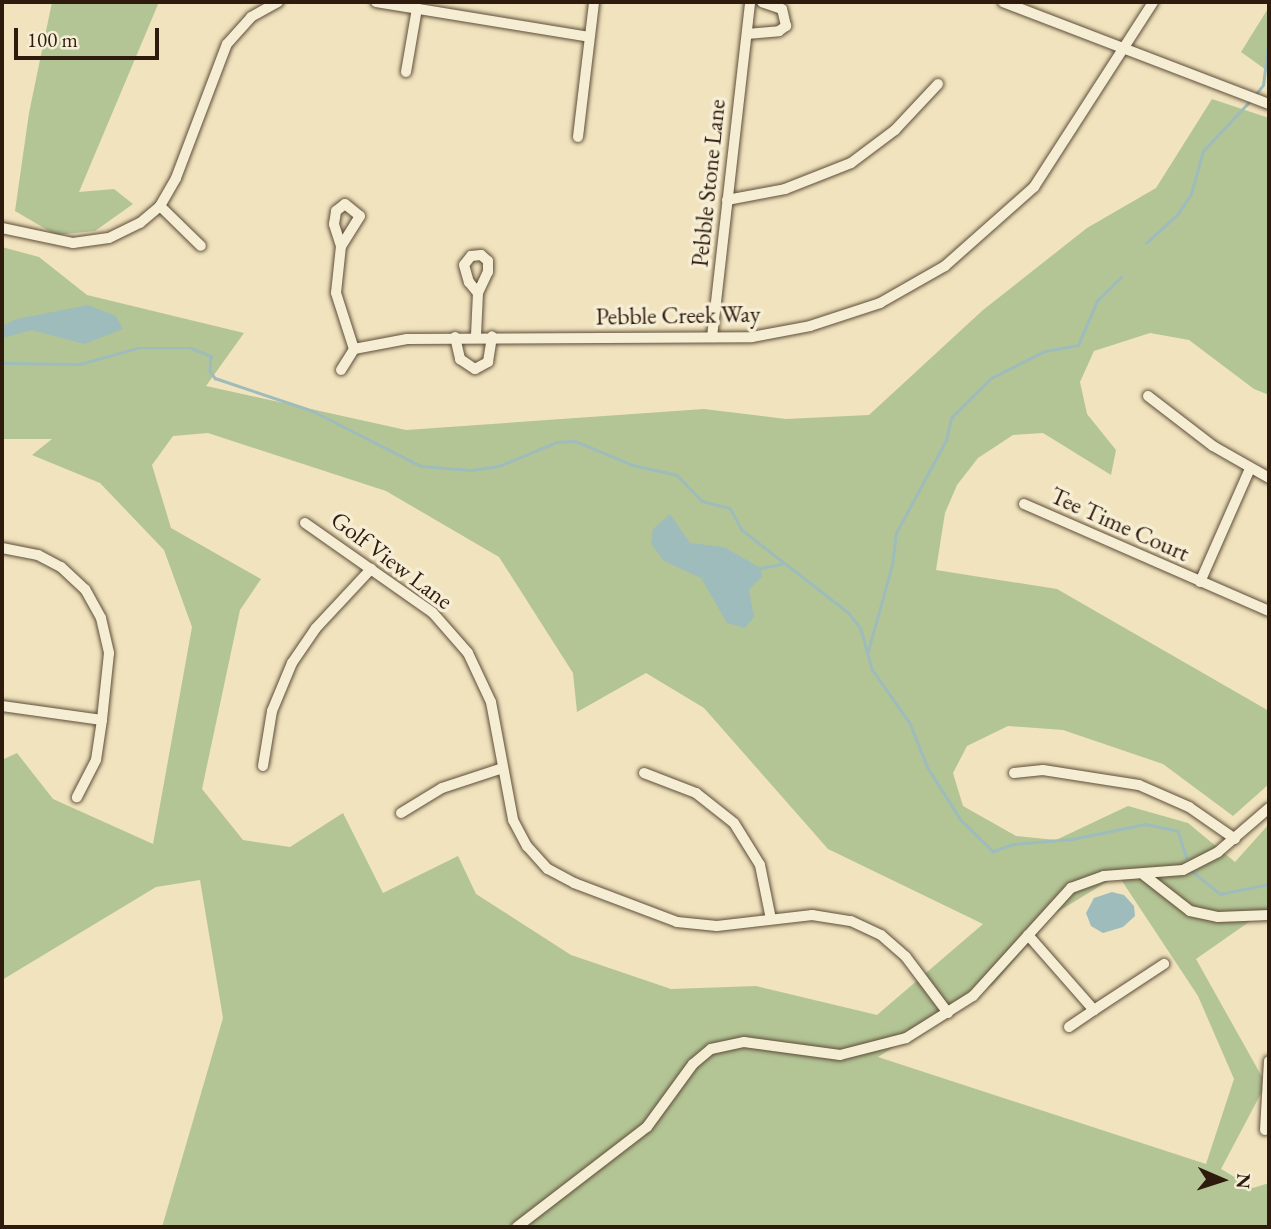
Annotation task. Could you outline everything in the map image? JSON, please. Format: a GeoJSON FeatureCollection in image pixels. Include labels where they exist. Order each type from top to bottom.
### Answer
{"type":"FeatureCollection","features":[{"type":"Feature","properties":{"kind":"street"},"geometry":{"type":"LineString","coordinates":[[2,228],[34,239],[86,243],[120,234],[160,206],[184,161],[227,44],[251,17],[278,2]]}},
{"type":"Feature","properties":{"kind":"street"},"geometry":{"type":"LineString","coordinates":[[376,2],[589,37]]}},
{"type":"Feature","properties":{"kind":"street"},"geometry":{"type":"LineString","coordinates":[[578,137],[594,2]]}},
{"type":"Feature","properties":{"kind":"street","name":"Pebble Stone Lane"},"geometry":{"type":"LineString","coordinates":[[712,337],[750,2]]}},
{"type":"Feature","properties":{"kind":"street"},"geometry":{"type":"LineString","coordinates":[[747,34],[779,31],[786,26],[782,9],[762,2]]}},
{"type":"Feature","properties":{"kind":"street"},"geometry":{"type":"LineString","coordinates":[[1003,2],[1269,104]]}},
{"type":"Feature","properties":{"kind":"street","name":"Pebble Creek Way"},"geometry":{"type":"LineString","coordinates":[[354,349],[407,339],[476,335],[712,337],[780,332],[849,315],[880,303],[945,266],[1045,174],[1121,47],[1153,2]]}},
{"type":"Feature","properties":{"kind":"street"},"geometry":{"type":"LineString","coordinates":[[406,72],[417,8]]}},
{"type":"Feature","properties":{"kind":"street"},"geometry":{"type":"LineString","coordinates":[[727,200],[777,192],[851,163],[895,130],[939,84]]}},
{"type":"Feature","properties":{"kind":"street"},"geometry":{"type":"LineString","coordinates":[[160,206],[201,246]]}},
{"type":"Feature","properties":{"kind":"street"},"geometry":{"type":"LineString","coordinates":[[341,246],[337,300],[354,349],[341,370]]}},
{"type":"Feature","properties":{"kind":"street"},"geometry":{"type":"LineString","coordinates":[[476,335],[478,293]]}},
{"type":"Feature","properties":{"kind":"street"},"geometry":{"type":"LineString","coordinates":[[455,337],[463,363],[475,369],[490,358],[492,336]]}},
{"type":"Feature","properties":{"kind":"street"},"geometry":{"type":"LineString","coordinates":[[1149,396],[1250,471],[1269,478]]}},
{"type":"Feature","properties":{"kind":"street"},"geometry":{"type":"LineString","coordinates":[[1200,582],[1250,471]]}},
{"type":"Feature","properties":{"kind":"street","name":"Tee Time Court"},"geometry":{"type":"LineString","coordinates":[[1024,504],[1269,611]]}},
{"type":"Feature","properties":{"kind":"street","name":"Golf View Lane"},"geometry":{"type":"LineString","coordinates":[[305,523],[433,613],[468,653],[491,702],[519,834],[537,858],[559,876],[677,922],[717,926],[771,919],[829,916],[872,930],[906,957],[948,1013]]}},
{"type":"Feature","properties":{"kind":"street"},"geometry":{"type":"LineString","coordinates":[[2,548],[51,561],[78,581],[95,604],[109,653],[96,760],[77,797]]}},
{"type":"Feature","properties":{"kind":"street"},"geometry":{"type":"LineString","coordinates":[[263,766],[272,711],[292,663],[316,628],[371,569]]}},
{"type":"Feature","properties":{"kind":"street"},"geometry":{"type":"LineString","coordinates":[[2,706],[102,720]]}},
{"type":"Feature","properties":{"kind":"street"},"geometry":{"type":"LineString","coordinates":[[401,813],[442,788],[503,768]]}},
{"type":"Feature","properties":{"kind":"street"},"geometry":{"type":"LineString","coordinates":[[1014,773],[1043,770],[1139,785],[1189,807],[1236,839]]}},
{"type":"Feature","properties":{"kind":"street"},"geometry":{"type":"LineString","coordinates":[[644,773],[696,793],[734,822],[760,865],[771,919]]}},
{"type":"Feature","properties":{"kind":"street"},"geometry":{"type":"LineString","coordinates":[[517,1227],[647,1127],[693,1064],[711,1049],[744,1042],[822,1054],[857,1054],[906,1038],[948,1013],[985,984],[1058,898],[1077,885],[1104,876],[1183,870],[1236,839],[1269,808]]}},
{"type":"Feature","properties":{"kind":"street"},"geometry":{"type":"LineString","coordinates":[[1144,875],[1190,911],[1218,918],[1269,915]]}},
{"type":"Feature","properties":{"kind":"street"},"geometry":{"type":"LineString","coordinates":[[1028,935],[1094,1010]]}},
{"type":"Feature","properties":{"kind":"street"},"geometry":{"type":"LineString","coordinates":[[1069,1027],[1164,964]]}},
{"type":"Feature","properties":{"kind":"street"},"geometry":{"type":"LineString","coordinates":[[1265,1130],[1269,1062]]}},
{"type":"Feature","properties":{"kind":"green space"},"geometry":{"type":"Polygon","coordinates":[[[52,2],[159,2],[79,192],[114,189],[133,204],[95,231],[56,235],[15,211],[29,113],[52,2]]]}},
{"type":"Feature","properties":{"kind":"green space"},"geometry":{"type":"Polygon","coordinates":[[[1269,7],[1269,72],[1241,52],[1269,7]]]}},
{"type":"Feature","properties":{"kind":"green space"},"geometry":{"type":"Polygon","coordinates":[[[1212,99],[1269,118],[1269,395],[1254,389],[1189,340],[1150,333],[1094,351],[1080,382],[1087,414],[1116,450],[1111,475],[1043,433],[1013,435],[978,458],[957,485],[945,513],[936,570],[1057,589],[1269,711],[1269,784],[1233,816],[1163,764],[1063,730],[1008,726],[967,746],[953,773],[963,806],[1016,836],[1056,840],[1128,806],[1188,823],[1235,862],[1269,824],[1269,908],[1196,959],[1266,1084],[1221,1169],[1253,1188],[1269,1183],[1269,1227],[162,1227],[223,1018],[200,880],[156,887],[2,980],[2,760],[17,753],[53,799],[153,844],[192,627],[164,550],[100,483],[32,455],[52,439],[2,439],[2,247],[39,257],[87,295],[244,333],[206,386],[406,430],[704,409],[786,419],[869,415],[983,310],[1087,228],[1156,188],[1212,99]],[[208,433],[173,436],[152,465],[171,528],[261,579],[240,610],[202,789],[243,840],[290,847],[343,813],[383,893],[458,856],[476,894],[571,955],[671,989],[756,986],[877,1015],[983,924],[828,849],[704,708],[646,673],[577,712],[573,673],[499,557],[386,491],[208,433]],[[1118,875],[1054,914],[994,984],[878,1057],[1206,1164],[1234,1079],[1198,996],[1118,875]]]}},
{"type":"Feature","properties":{"kind":"water"},"geometry":{"type":"Polygon","coordinates":[[[88,305],[116,316],[123,329],[84,344],[32,330],[2,338],[2,326],[16,319],[88,305]]]}},
{"type":"Feature","properties":{"kind":"water"},"geometry":{"type":"Polygon","coordinates":[[[670,514],[690,543],[724,547],[761,568],[762,577],[749,589],[754,617],[745,628],[727,623],[701,578],[664,561],[651,544],[653,529],[670,514]]]}},
{"type":"Feature","properties":{"kind":"water"},"geometry":{"type":"Polygon","coordinates":[[[1112,892],[1124,895],[1134,906],[1135,916],[1123,927],[1103,933],[1091,926],[1086,913],[1094,898],[1112,892]]]}},
{"type":"Feature","properties":{"kind":"waterway"},"geometry":{"type":"LineString","coordinates":[[1256,94],[1263,85],[1269,38]]}},
{"type":"Feature","properties":{"kind":"waterway"},"geometry":{"type":"LineString","coordinates":[[1146,243],[1177,215],[1191,194],[1203,151],[1249,102]]}},
{"type":"Feature","properties":{"kind":"waterway"},"geometry":{"type":"LineString","coordinates":[[868,651],[892,565],[896,533],[946,440],[951,418],[991,378],[1045,351],[1078,345],[1097,301],[1121,277]]}},
{"type":"Feature","properties":{"kind":"waterway"},"geometry":{"type":"LineString","coordinates":[[2,363],[80,364],[137,348],[191,348],[211,356],[210,371],[215,378],[313,411],[421,466],[471,470],[499,466],[557,442],[575,441],[633,465],[677,475],[702,501],[730,508],[742,530],[849,613],[861,629],[872,669],[910,723],[928,768],[961,820],[993,851],[1013,844],[1072,839],[1146,824],[1178,831],[1187,858]]}},
{"type":"Feature","properties":{"kind":"waterway"},"geometry":{"type":"LineString","coordinates":[[761,568],[782,564]]}},
{"type":"Feature","properties":{"kind":"waterway"},"geometry":{"type":"LineString","coordinates":[[1192,871],[1220,894],[1269,884]]}}]}
